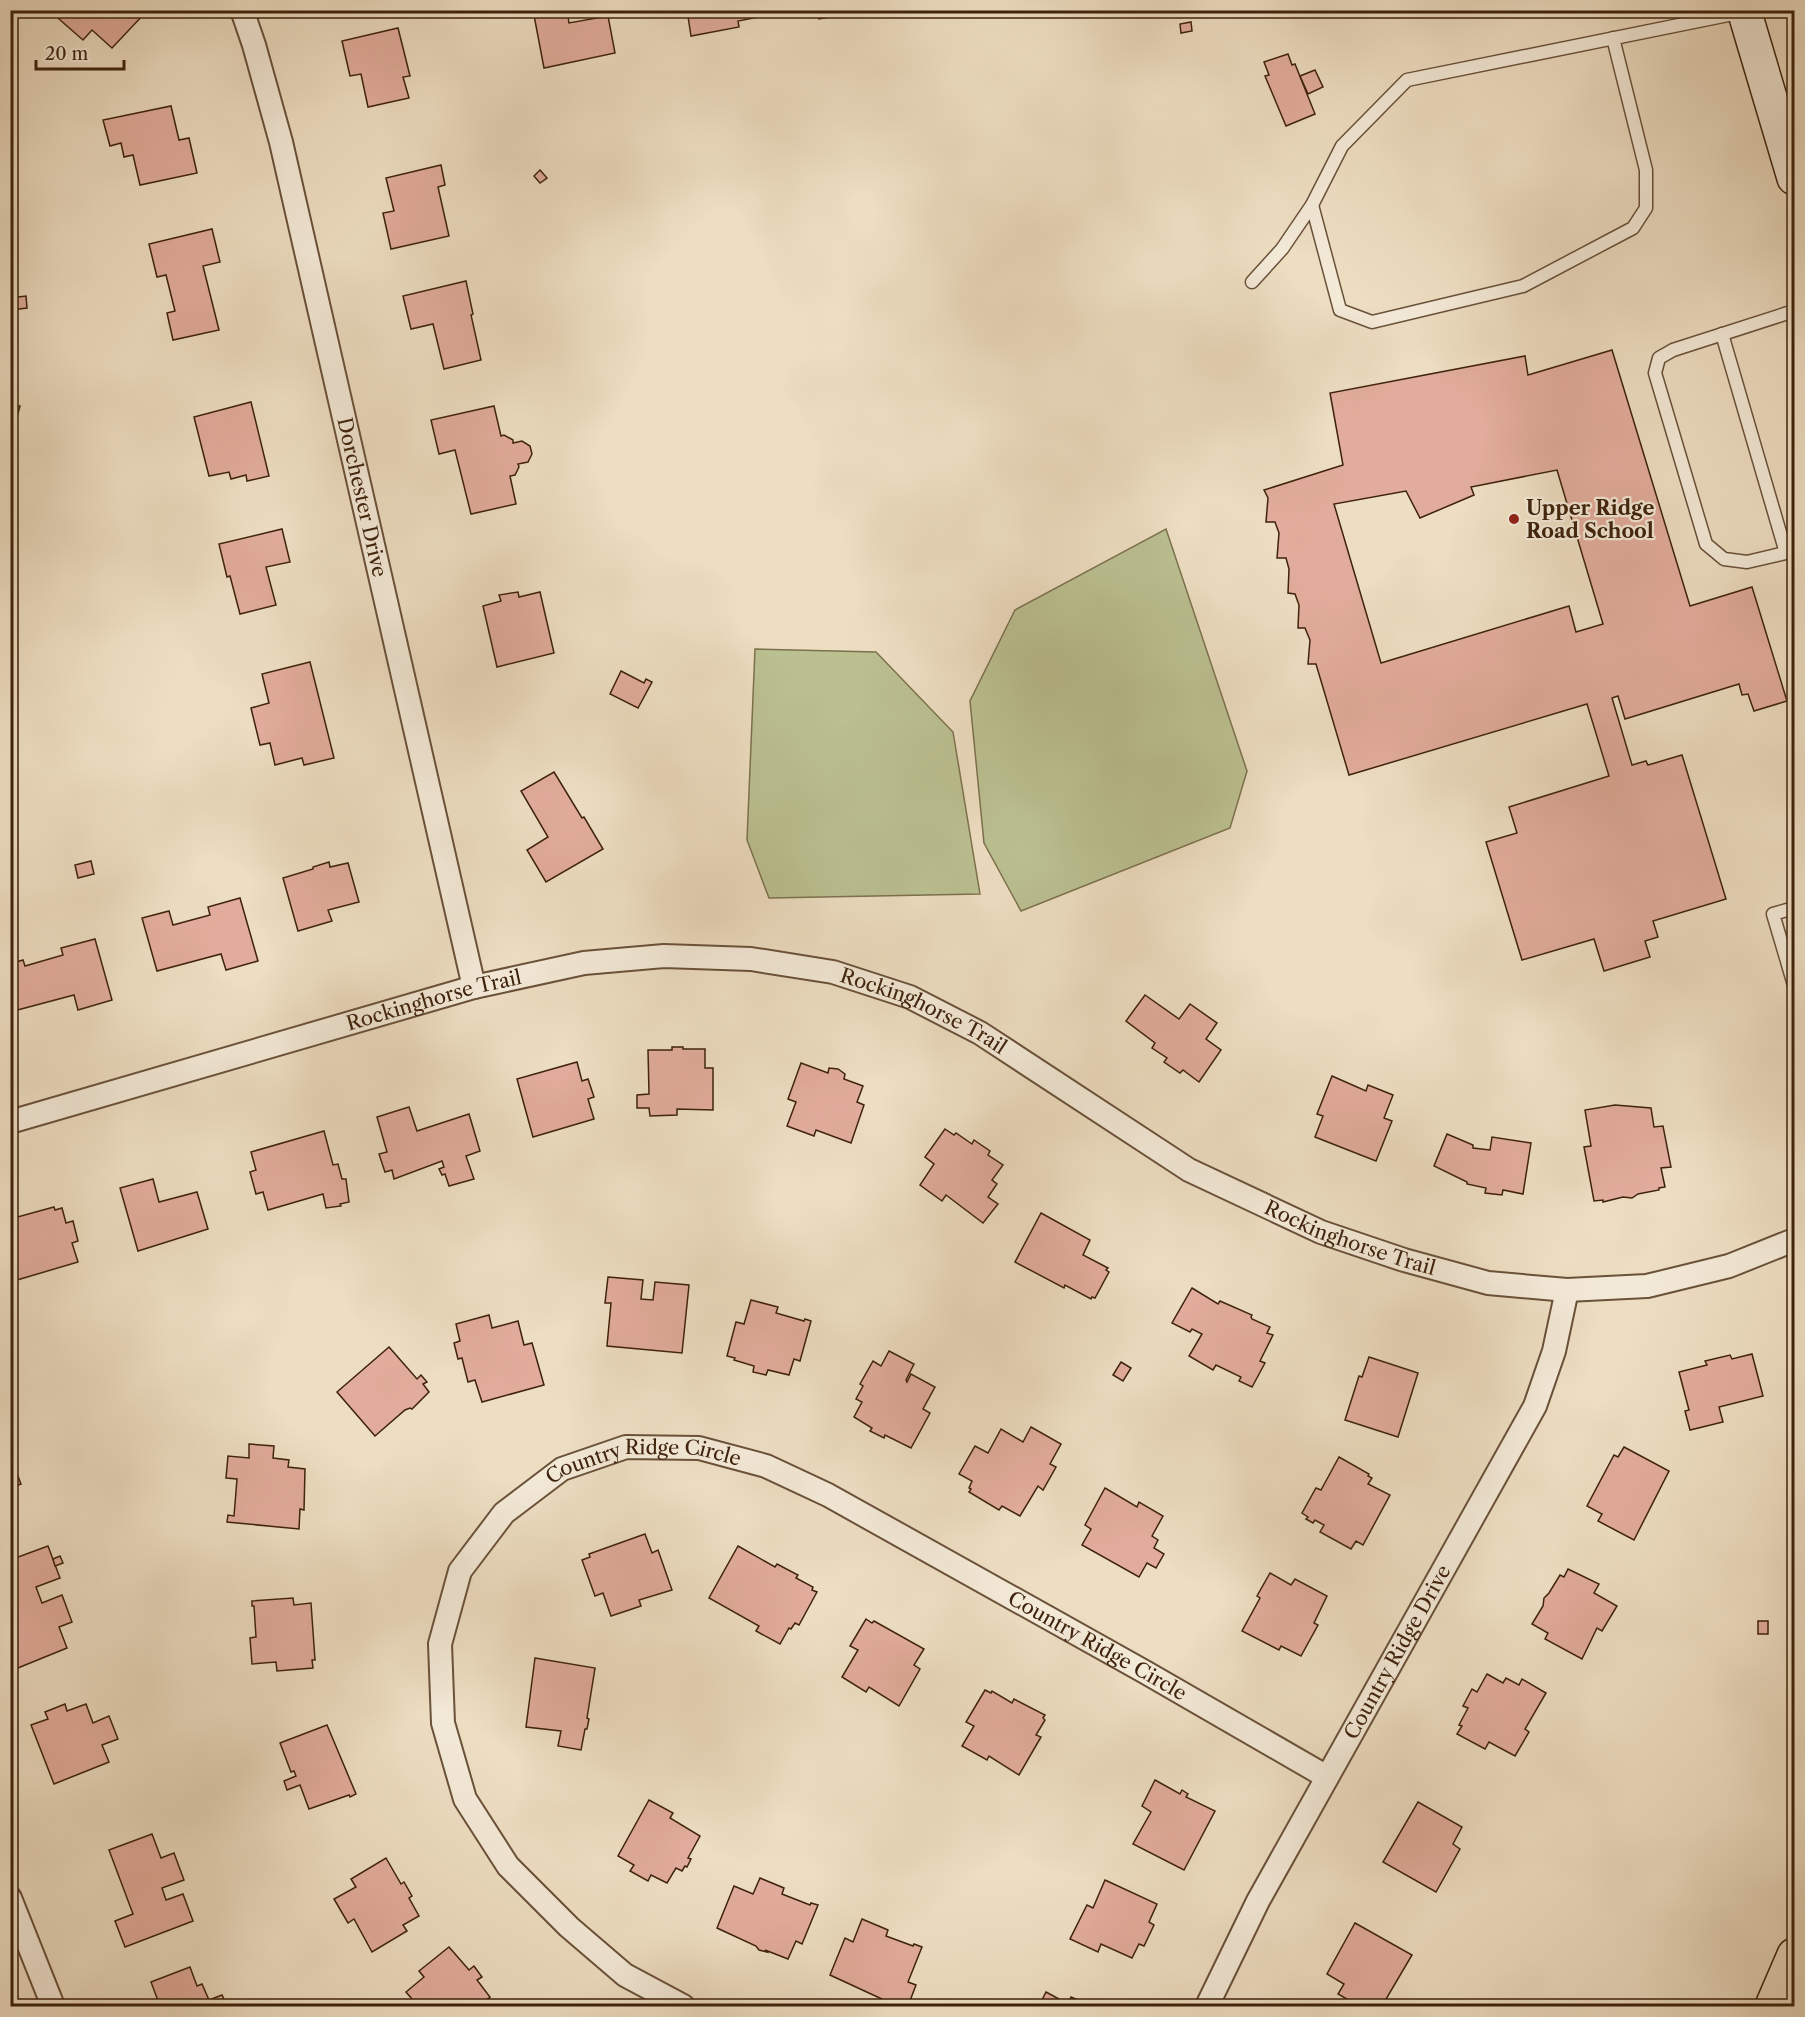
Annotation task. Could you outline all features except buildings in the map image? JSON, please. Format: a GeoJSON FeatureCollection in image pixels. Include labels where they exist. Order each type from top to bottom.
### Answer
{"type":"FeatureCollection","features":[{"type":"Feature","properties":{"kind":"highway"},"geometry":{"type":"LineString","coordinates":[[1772,2007],[1794,1955]]}},
{"type":"Feature","properties":{"kind":"street","name":"Dorchester Drive"},"geometry":{"type":"LineString","coordinates":[[242,10],[281,142],[474,987]]}},
{"type":"Feature","properties":{"kind":"street"},"geometry":{"type":"LineString","coordinates":[[1744,11],[1794,178]]}},
{"type":"Feature","properties":{"kind":"street","name":"Rockinghorse Trail"},"geometry":{"type":"LineString","coordinates":[[10,1122],[474,987],[584,963],[664,956],[750,959],[833,972],[910,997],[980,1033],[1189,1170],[1321,1232],[1404,1260],[1488,1283],[1567,1290],[1647,1286],[1729,1266],[1794,1240]]}},
{"type":"Feature","properties":{"kind":"street","name":"Country Ridge Drive"},"geometry":{"type":"LineString","coordinates":[[1207,2007],[1258,1901],[1534,1406],[1554,1351],[1567,1290]]}},
{"type":"Feature","properties":{"kind":"street","name":"Country Ridge Circle"},"geometry":{"type":"LineString","coordinates":[[683,2007],[625,1975],[569,1927],[508,1866],[465,1799],[443,1723],[440,1644],[460,1571],[504,1513],[562,1469],[626,1447],[699,1448],[766,1466],[828,1495],[1145,1672],[1327,1777]]}},
{"type":"Feature","properties":{"kind":"street"},"geometry":{"type":"LineString","coordinates":[[10,1898],[53,2007]]}},
{"type":"Feature","properties":{"kind":"lane"},"geometry":{"type":"LineString","coordinates":[[1252,282],[1282,249],[1311,205],[1342,146],[1407,80],[1744,11]]}},
{"type":"Feature","properties":{"kind":"lane"},"geometry":{"type":"LineString","coordinates":[[1311,205],[1340,310],[1372,322],[1523,286],[1633,228],[1646,208],[1646,170],[1613,38]]}},
{"type":"Feature","properties":{"kind":"lane"},"geometry":{"type":"LineString","coordinates":[[1722,334],[1790,552],[1747,562],[1724,559],[1706,544],[1655,373],[1659,358],[1673,350],[1722,334],[1794,311]]}},
{"type":"Feature","properties":{"kind":"lane"},"geometry":{"type":"LineString","coordinates":[[1794,908],[1773,914],[1794,985]]}},
{"type":"Feature","properties":{"kind":"green space"},"geometry":{"type":"Polygon","coordinates":[[[1166,529],[1247,771],[1230,828],[1021,911],[984,843],[970,701],[1015,610],[1166,529]]]}},
{"type":"Feature","properties":{"kind":"green space"},"geometry":{"type":"Polygon","coordinates":[[[755,649],[876,652],[953,732],[980,894],[769,898],[747,840],[755,649]]]}},
{"type":"Feature","properties":{"kind":"place","name":"Upper Ridge Road School"},"geometry":{"type":"Point","coordinates":[1514,519]}}]}
